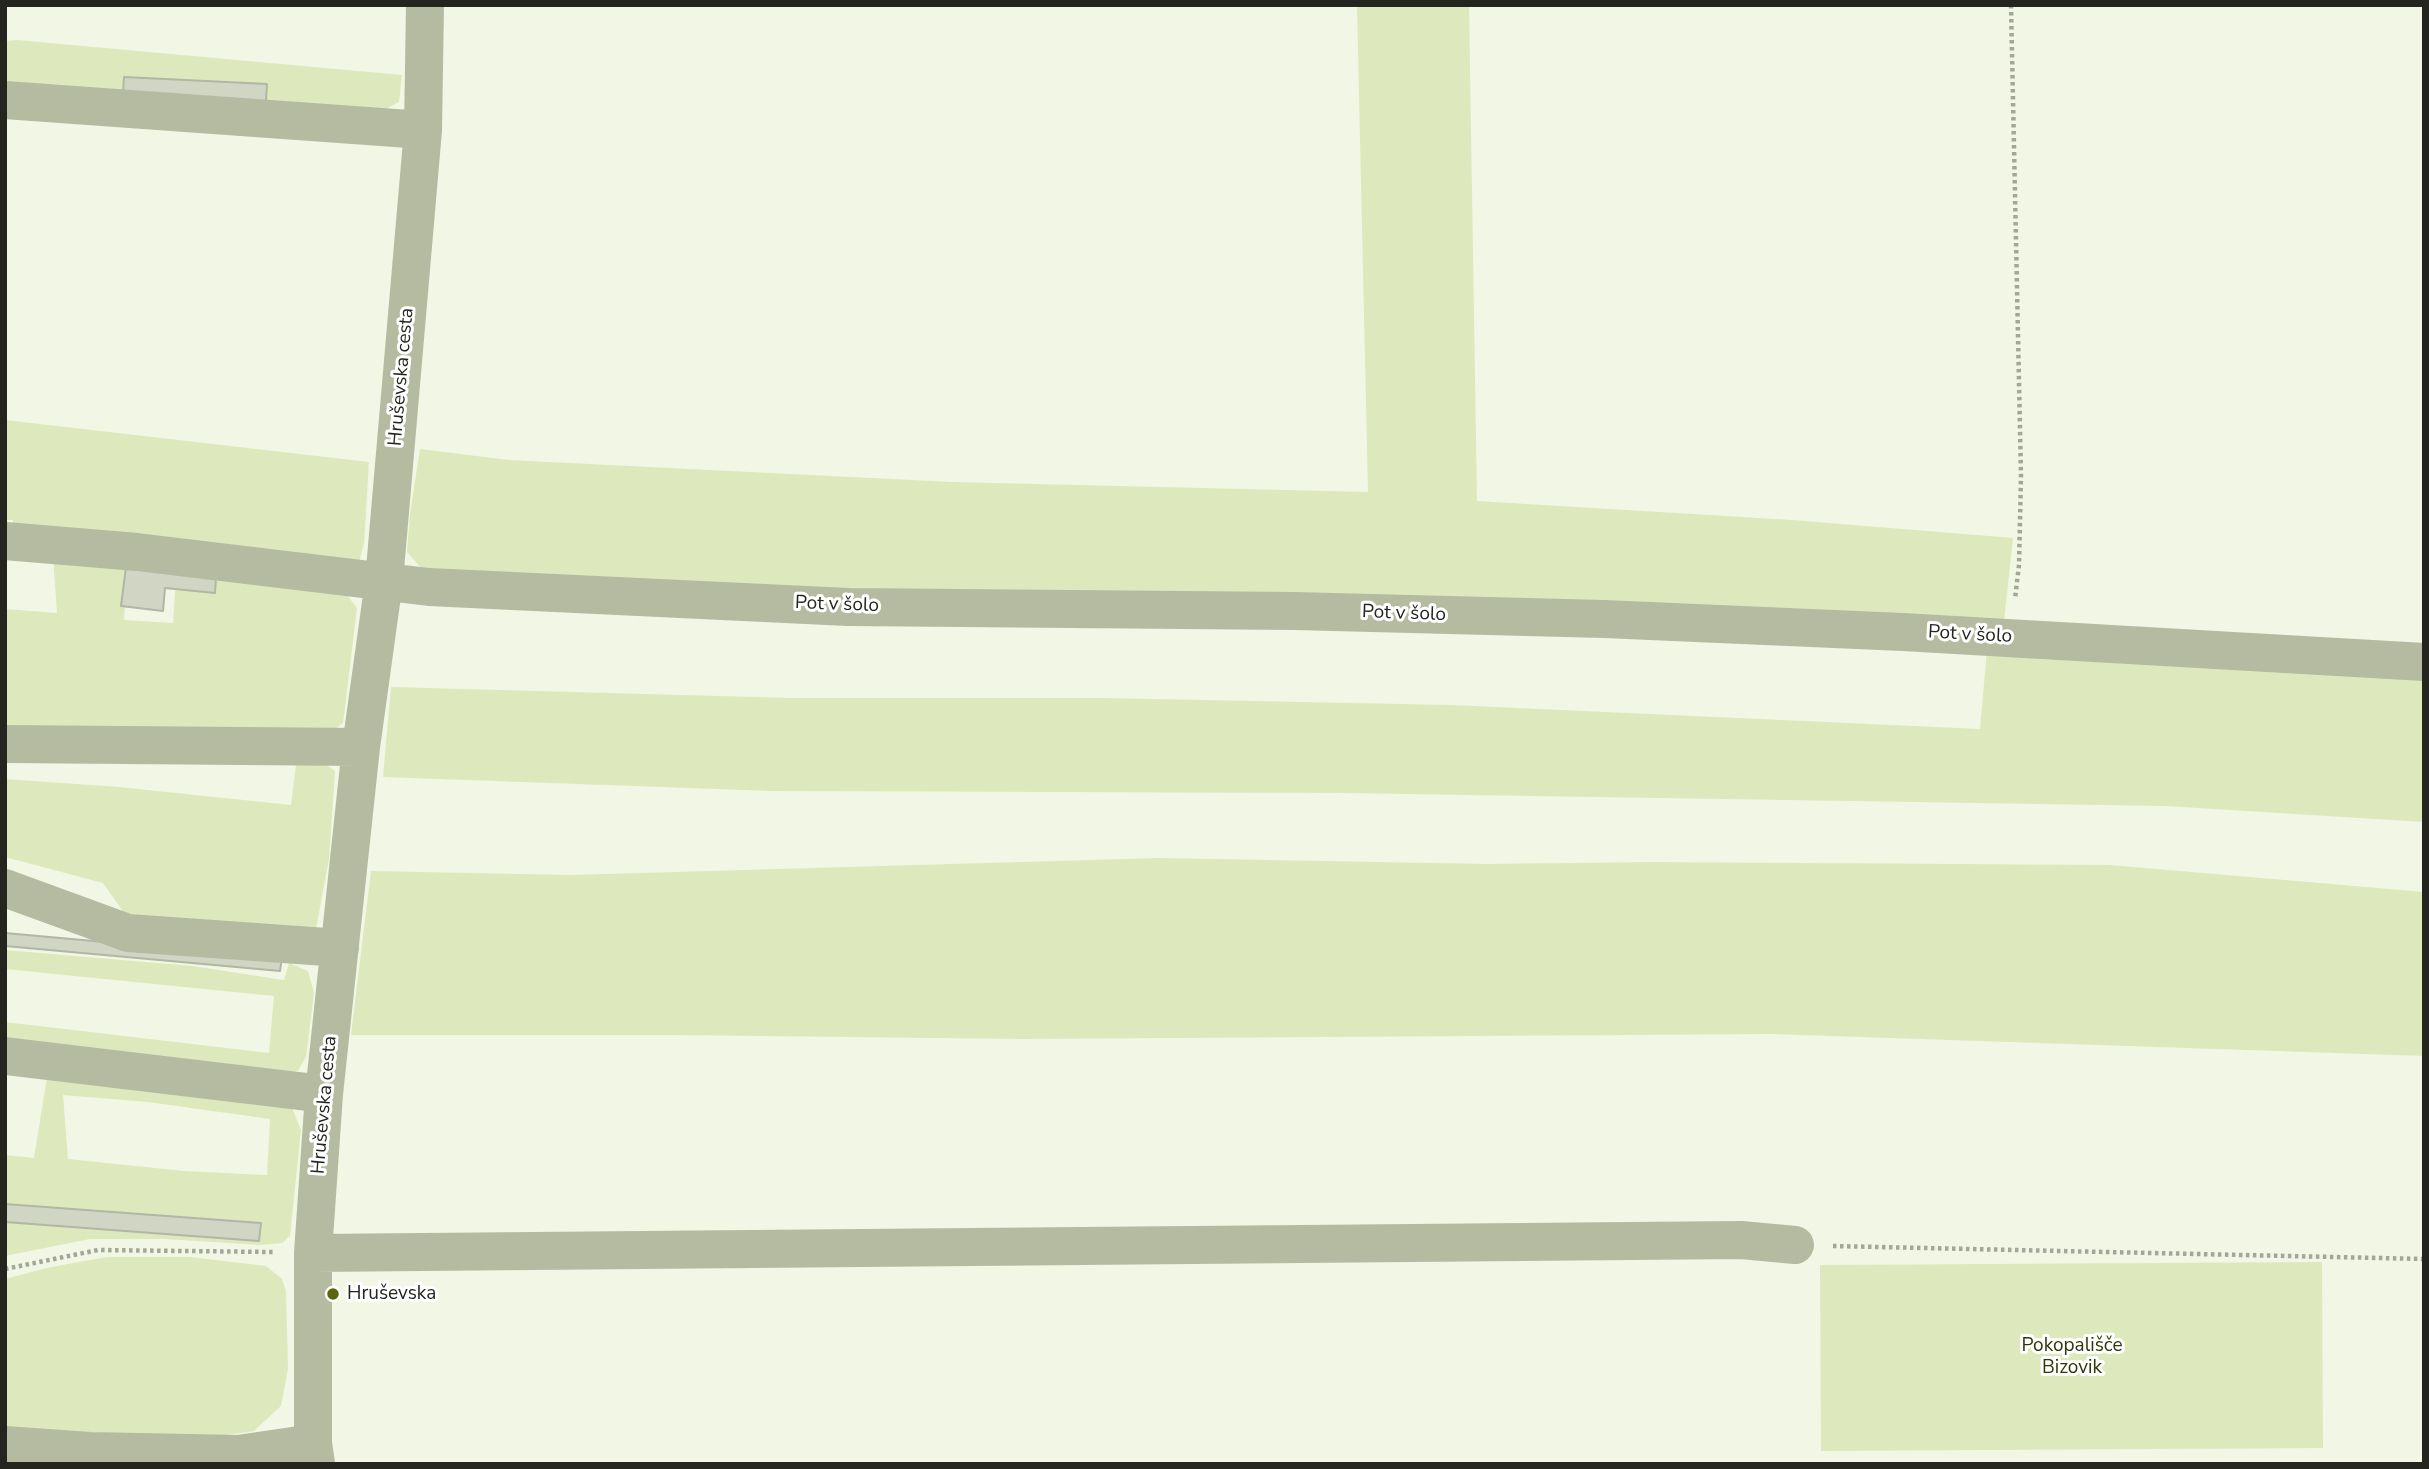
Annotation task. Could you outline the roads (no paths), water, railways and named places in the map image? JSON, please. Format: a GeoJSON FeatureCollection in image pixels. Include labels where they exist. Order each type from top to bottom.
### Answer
{"type":"FeatureCollection","features":[{"type":"Feature","properties":{"kind":"street","name":"Hruševska cesta"},"geometry":{"type":"LineString","coordinates":[[314,1453],[313,1253],[324,1094],[361,747],[384,582],[423,131],[425,5]]}},
{"type":"Feature","properties":{"kind":"street"},"geometry":{"type":"LineString","coordinates":[[5,100],[423,131]]}},
{"type":"Feature","properties":{"kind":"street","name":"Pot v šolo"},"geometry":{"type":"LineString","coordinates":[[5,541],[137,552],[429,587],[848,607],[1295,611],[1604,619],[2011,637],[2424,662]]}},
{"type":"Feature","properties":{"kind":"street"},"geometry":{"type":"LineString","coordinates":[[5,744],[361,747]]}},
{"type":"Feature","properties":{"kind":"street"},"geometry":{"type":"LineString","coordinates":[[5,888],[128,933],[340,948]]}},
{"type":"Feature","properties":{"kind":"street"},"geometry":{"type":"LineString","coordinates":[[5,1056],[324,1094]]}},
{"type":"Feature","properties":{"kind":"street"},"geometry":{"type":"LineString","coordinates":[[313,1253],[1727,1240],[1796,1245]]}},
{"type":"Feature","properties":{"kind":"street"},"geometry":{"type":"LineString","coordinates":[[5,1445],[90,1451],[314,1453]]}},
{"type":"Feature","properties":{"kind":"place","name":"Hruševska"},"geometry":{"type":"Point","coordinates":[333,1294]}},
{"type":"Feature","properties":{"kind":"park label","name":"Pokopališče Bizovik"},"geometry":{"type":"Point","coordinates":[2072,1357]}}]}
